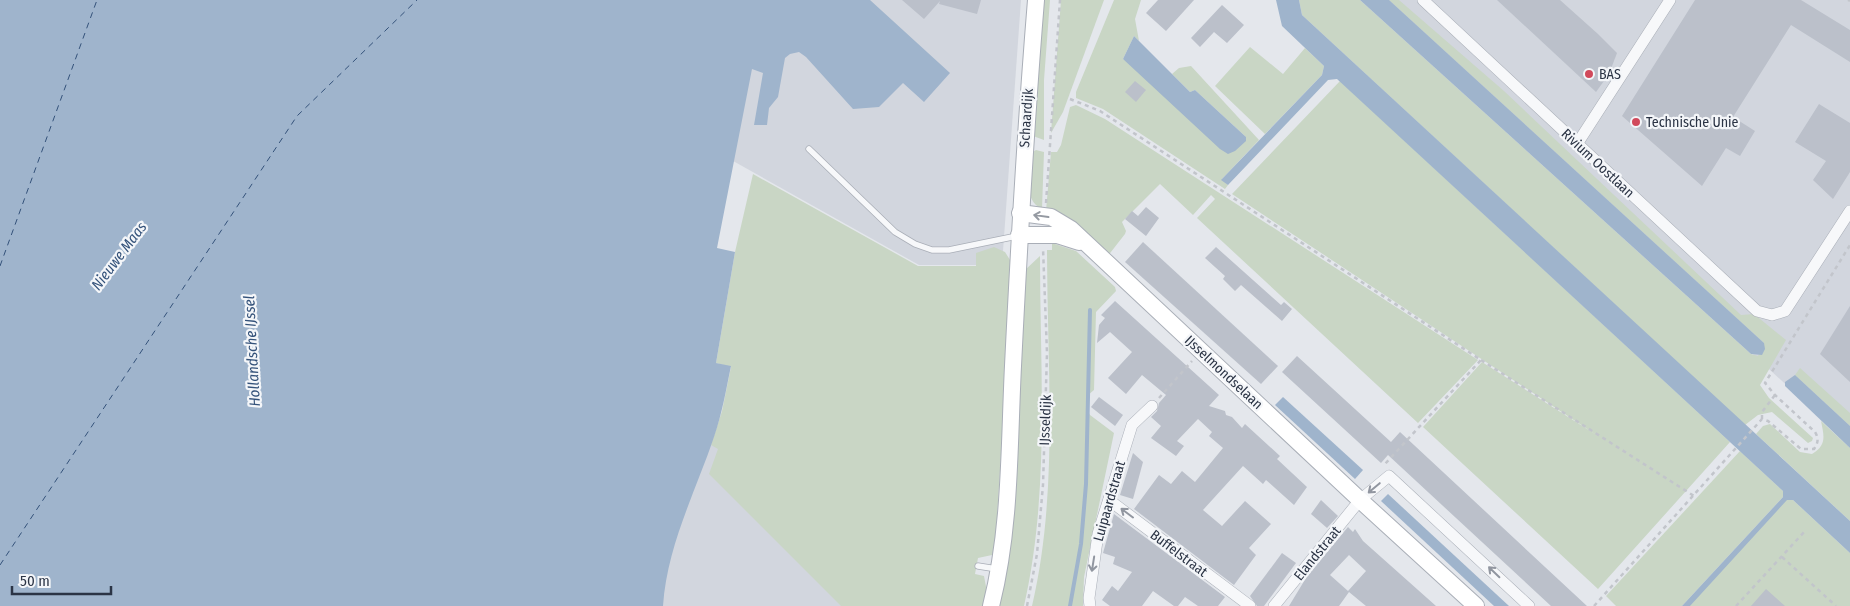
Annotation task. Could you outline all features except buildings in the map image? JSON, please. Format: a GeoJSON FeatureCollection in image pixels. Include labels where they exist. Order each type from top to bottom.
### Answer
{"type":"FeatureCollection","features":[{"type":"Feature","properties":{"kind":"street","name":"Schaardijk"},"geometry":{"type":"LineString","coordinates":[[1019,235],[1036,0]]}},
{"type":"Feature","properties":{"kind":"street","name":"Rivium Oostlaan"},"geometry":{"type":"LineString","coordinates":[[1424,0],[1757,311],[1767,315],[1778,315],[1789,306],[1850,211]]}},
{"type":"Feature","properties":{"kind":"street"},"geometry":{"type":"LineString","coordinates":[[1577,144],[1670,0]]}},
{"type":"Feature","properties":{"kind":"street","name":"IJsselmondselaan"},"geometry":{"type":"LineString","coordinates":[[1020,213],[1045,216],[1066,226],[1476,606]]}},
{"type":"Feature","properties":{"kind":"street","name":"IJsselmondselaan"},"geometry":{"type":"LineString","coordinates":[[1019,235],[1044,234],[1068,237],[1086,245]]}},
{"type":"Feature","properties":{"kind":"street"},"geometry":{"type":"LineString","coordinates":[[991,606],[999,569],[1006,499],[1019,235]]}},
{"type":"Feature","properties":{"kind":"street","name":"Luipaardstraat"},"geometry":{"type":"LineString","coordinates":[[1090,606],[1088,598],[1098,534],[1132,425],[1152,406]]}},
{"type":"Feature","properties":{"kind":"street"},"geometry":{"type":"LineString","coordinates":[[1360,500],[1389,476],[1530,606]]}},
{"type":"Feature","properties":{"kind":"street","name":"Buffelstraat"},"geometry":{"type":"LineString","coordinates":[[1109,500],[1250,606]]}},
{"type":"Feature","properties":{"kind":"street","name":"Elandstraat"},"geometry":{"type":"LineString","coordinates":[[1274,606],[1360,500]]}},
{"type":"Feature","properties":{"kind":"lane"},"geometry":{"type":"LineString","coordinates":[[809,148],[895,232],[915,244],[932,250],[950,250],[1019,235]]}},
{"type":"Feature","properties":{"kind":"lane"},"geometry":{"type":"LineString","coordinates":[[978,566],[999,569]]}},
{"type":"Feature","properties":{"kind":"path","name":"Schaardijk"},"geometry":{"type":"LineString","coordinates":[[1045,216],[1060,0]]}},
{"type":"Feature","properties":{"kind":"path"},"geometry":{"type":"LineString","coordinates":[[1070,99],[1100,111],[1481,360],[1694,496]]}},
{"type":"Feature","properties":{"kind":"path","name":"IJsseldijk"},"geometry":{"type":"LineString","coordinates":[[1028,606],[1038,554],[1043,484],[1047,352],[1044,234]]}},
{"type":"Feature","properties":{"kind":"path"},"geometry":{"type":"LineString","coordinates":[[1762,419],[1768,421],[1801,449],[1814,449],[1817,445],[1818,438],[1815,432],[1775,395],[1765,383],[1850,245]]}},
{"type":"Feature","properties":{"kind":"path"},"geometry":{"type":"LineString","coordinates":[[1152,406],[1201,350]]}},
{"type":"Feature","properties":{"kind":"path"},"geometry":{"type":"LineString","coordinates":[[1382,467],[1481,360]]}},
{"type":"Feature","properties":{"kind":"path"},"geometry":{"type":"LineString","coordinates":[[1594,606],[1762,419],[1762,412],[1775,395]]}},
{"type":"Feature","properties":{"kind":"path"},"geometry":{"type":"LineString","coordinates":[[1736,606],[1806,530]]}},
{"type":"Feature","properties":{"kind":"path"},"geometry":{"type":"LineString","coordinates":[[1782,557],[1836,606]]}},
{"type":"Feature","properties":{"kind":"shaded area"},"geometry":{"type":"Polygon","coordinates":[[[752,0],[1021,0],[1002,265],[919,265],[717,152],[752,0]]]}},
{"type":"Feature","properties":{"kind":"shaded area"},"geometry":{"type":"Polygon","coordinates":[[[1362,0],[1850,0],[1850,444],[1386,14],[1362,0]]]}},
{"type":"Feature","properties":{"kind":"shaded area"},"geometry":{"type":"Polygon","coordinates":[[[674,403],[890,606],[636,606],[674,403]]]}},
{"type":"Feature","properties":{"kind":"green space"},"geometry":{"type":"Polygon","coordinates":[[[1042,0],[1050,0],[1044,80],[1044,140],[1033,136],[1042,0]]]}},
{"type":"Feature","properties":{"kind":"green space"},"geometry":{"type":"Polygon","coordinates":[[[1061,0],[1104,0],[1063,112],[1051,133],[1061,0]]]}},
{"type":"Feature","properties":{"kind":"green space"},"geometry":{"type":"Polygon","coordinates":[[[1114,0],[1141,0],[1135,19],[1139,41],[1134,36],[1123,59],[1246,137],[1195,90],[1190,92],[1172,74],[1179,68],[1191,66],[1259,140],[1222,179],[1228,185],[1225,189],[1103,109],[1076,98],[1076,92],[1114,0]]]}},
{"type":"Feature","properties":{"kind":"green space"},"geometry":{"type":"Polygon","coordinates":[[[1299,0],[1360,0],[1751,354],[1758,356],[1764,343],[1389,0],[1399,0],[1504,91],[1741,315],[1754,314],[1786,340],[1760,385],[1769,398],[1813,438],[1812,441],[1808,443],[1772,412],[1758,415],[1745,425],[1302,15],[1299,0]]]}},
{"type":"Feature","properties":{"kind":"green space"},"geometry":{"type":"Polygon","coordinates":[[[1250,47],[1283,74],[1305,48],[1324,66],[1322,75],[1265,134],[1215,86],[1250,47]]]}},
{"type":"Feature","properties":{"kind":"green space"},"geometry":{"type":"Polygon","coordinates":[[[1340,81],[1730,442],[1598,589],[1423,427],[1482,362],[1598,436],[1232,194],[1340,81]]]}},
{"type":"Feature","properties":{"kind":"green space"},"geometry":{"type":"Polygon","coordinates":[[[1076,105],[1105,119],[1478,360],[1418,423],[1197,218],[1215,199],[1211,195],[1193,215],[1160,184],[1122,222],[1126,231],[1125,234],[1107,257],[1046,211],[1051,152],[1057,152],[1061,145],[1070,107],[1076,105]]]}},
{"type":"Feature","properties":{"kind":"green space"},"geometry":{"type":"Polygon","coordinates":[[[1036,150],[1044,152],[1042,209],[1036,205],[1029,192],[1031,153],[1036,150]]]}},
{"type":"Feature","properties":{"kind":"green space"},"geometry":{"type":"Polygon","coordinates":[[[753,174],[918,266],[976,266],[976,253],[994,247],[1005,252],[1010,260],[995,549],[992,555],[978,558],[975,574],[984,576],[987,592],[984,606],[841,606],[709,474],[718,449],[711,445],[722,411],[731,367],[716,363],[735,252],[753,174]]]}},
{"type":"Feature","properties":{"kind":"green space"},"geometry":{"type":"Polygon","coordinates":[[[1052,243],[1076,251],[1115,287],[1116,291],[1096,312],[1094,390],[1088,395],[1087,410],[1090,415],[1114,433],[1084,577],[1083,606],[1032,606],[1046,518],[1049,474],[1047,250],[1052,250],[1052,243]]]}},
{"type":"Feature","properties":{"kind":"green space"},"geometry":{"type":"Polygon","coordinates":[[[1040,256],[1042,431],[1037,519],[1032,563],[1024,606],[997,606],[1025,270],[1040,256]]]}},
{"type":"Feature","properties":{"kind":"green space"},"geometry":{"type":"Polygon","coordinates":[[[1800,368],[1850,413],[1850,426],[1795,375],[1800,368]]]}},
{"type":"Feature","properties":{"kind":"green space"},"geometry":{"type":"Polygon","coordinates":[[[1821,421],[1850,448],[1850,521],[1756,434],[1763,426],[1770,424],[1800,452],[1812,454],[1822,444],[1821,421]]]}},
{"type":"Feature","properties":{"kind":"green space"},"geometry":{"type":"Polygon","coordinates":[[[1740,451],[1783,491],[1783,497],[1682,606],[1616,606],[1606,596],[1740,451]]]}},
{"type":"Feature","properties":{"kind":"green space"},"geometry":{"type":"Polygon","coordinates":[[[1785,498],[1793,500],[1850,553],[1850,606],[1685,606],[1785,498]]]}},
{"type":"Feature","properties":{"kind":"water"},"geometry":{"type":"Polygon","coordinates":[[[0,0],[870,0],[950,73],[924,102],[903,83],[879,107],[853,109],[806,57],[799,52],[790,54],[785,58],[778,97],[769,108],[767,125],[754,125],[763,73],[752,69],[717,248],[735,252],[716,363],[731,366],[717,428],[683,520],[670,562],[663,606],[0,606],[0,0]]]}},
{"type":"Feature","properties":{"kind":"water"},"geometry":{"type":"Polygon","coordinates":[[[1276,0],[1299,0],[1302,15],[1850,521],[1850,553],[1793,500],[1787,500],[1690,606],[1682,606],[1783,497],[1783,491],[1337,79],[1328,80],[1228,185],[1221,180],[1322,75],[1324,66],[1282,26],[1276,0]]]}},
{"type":"Feature","properties":{"kind":"water"},"geometry":{"type":"Polygon","coordinates":[[[1360,0],[1389,0],[1764,343],[1765,349],[1762,355],[1751,354],[1360,0]]]}},
{"type":"Feature","properties":{"kind":"water"},"geometry":{"type":"Polygon","coordinates":[[[1134,36],[1190,92],[1195,90],[1246,137],[1246,141],[1235,151],[1228,154],[1220,149],[1123,59],[1134,36]]]}},
{"type":"Feature","properties":{"kind":"water"},"geometry":{"type":"Polygon","coordinates":[[[1795,375],[1850,426],[1850,448],[1785,386],[1785,382],[1795,375]]]}},
{"type":"Feature","properties":{"kind":"water"},"geometry":{"type":"Polygon","coordinates":[[[1283,397],[1363,470],[1355,479],[1275,405],[1283,397]]]}},
{"type":"Feature","properties":{"kind":"water"},"geometry":{"type":"Polygon","coordinates":[[[1388,494],[1509,606],[1494,606],[1381,501],[1388,494]]]}},
{"type":"Feature","properties":{"kind":"waterway"},"geometry":{"type":"LineString","coordinates":[[1070,606],[1081,544],[1086,484],[1090,310]]}},
{"type":"Feature","properties":{"kind":"ferry route"},"geometry":{"type":"LineString","coordinates":[[0,266],[97,0]]}},
{"type":"Feature","properties":{"kind":"ferry route"},"geometry":{"type":"LineString","coordinates":[[0,565],[297,116],[417,0]]}},
{"type":"Feature","properties":{"kind":"place","name":"BAS"},"geometry":{"type":"Point","coordinates":[1589,74]}},
{"type":"Feature","properties":{"kind":"place","name":"Technische Unie"},"geometry":{"type":"Point","coordinates":[1636,122]}},
{"type":"Feature","properties":{"kind":"water label","name":"Nieuwe Maas"},"geometry":{"type":"Point","coordinates":[119,256]}},
{"type":"Feature","properties":{"kind":"water label","name":"Hollandsche IJssel"},"geometry":{"type":"Point","coordinates":[252,351]}}]}
